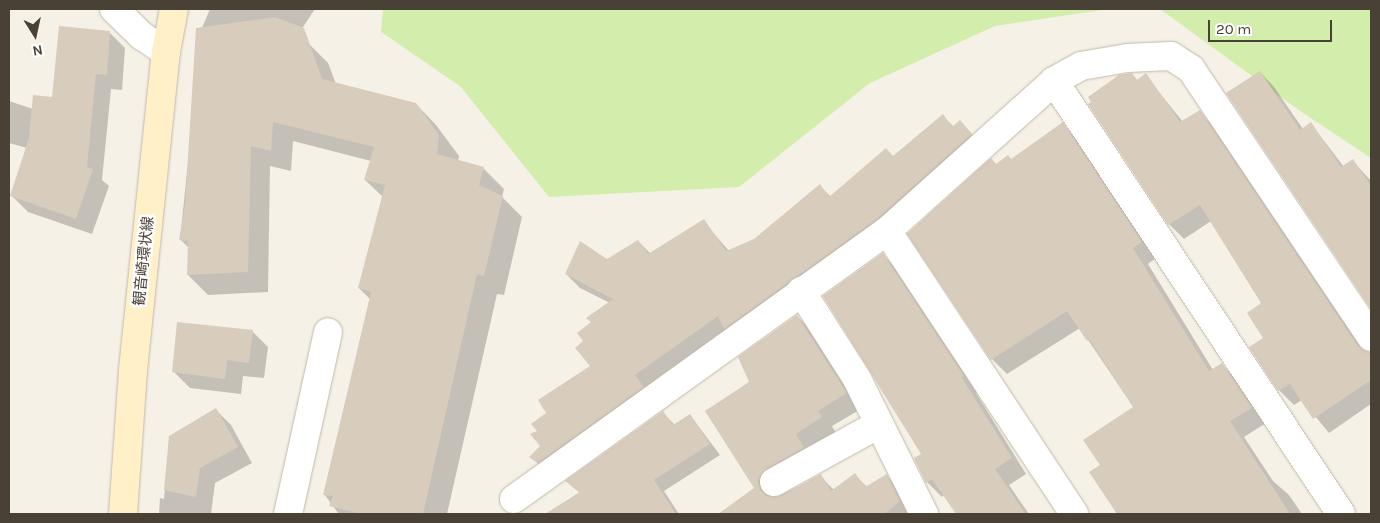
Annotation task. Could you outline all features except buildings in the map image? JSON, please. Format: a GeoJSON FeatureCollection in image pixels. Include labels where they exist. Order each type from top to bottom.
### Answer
{"type":"FeatureCollection","features":[{"type":"Feature","properties":{"kind":"main road","name":"観音崎環状線"},"geometry":{"type":"LineString","coordinates":[[123,514],[133,370],[166,52],[174,9]]}},
{"type":"Feature","properties":{"kind":"street"},"geometry":{"type":"LineString","coordinates":[[114,9],[142,36],[166,52]]}},
{"type":"Feature","properties":{"kind":"street"},"geometry":{"type":"LineString","coordinates":[[514,499],[801,291],[887,232],[1054,81],[1081,66],[1127,58],[1171,56],[1191,69],[1371,337]]}},
{"type":"Feature","properties":{"kind":"street"},"geometry":{"type":"LineString","coordinates":[[1054,81],[1341,514]]}},
{"type":"Feature","properties":{"kind":"street"},"geometry":{"type":"LineString","coordinates":[[887,232],[1074,514]]}},
{"type":"Feature","properties":{"kind":"street"},"geometry":{"type":"LineString","coordinates":[[801,291],[857,380],[924,514]]}},
{"type":"Feature","properties":{"kind":"street"},"geometry":{"type":"LineString","coordinates":[[288,514],[328,332]]}},
{"type":"Feature","properties":{"kind":"street"},"geometry":{"type":"LineString","coordinates":[[774,482],[878,424]]}},
{"type":"Feature","properties":{"kind":"green space"},"geometry":{"type":"Polygon","coordinates":[[[383,9],[1109,9],[995,26],[870,83],[739,187],[549,197],[460,86],[381,32],[383,9]]]}},
{"type":"Feature","properties":{"kind":"green space"},"geometry":{"type":"Polygon","coordinates":[[[1160,9],[1371,9],[1371,158],[1300,111],[1160,9]]]}}]}
